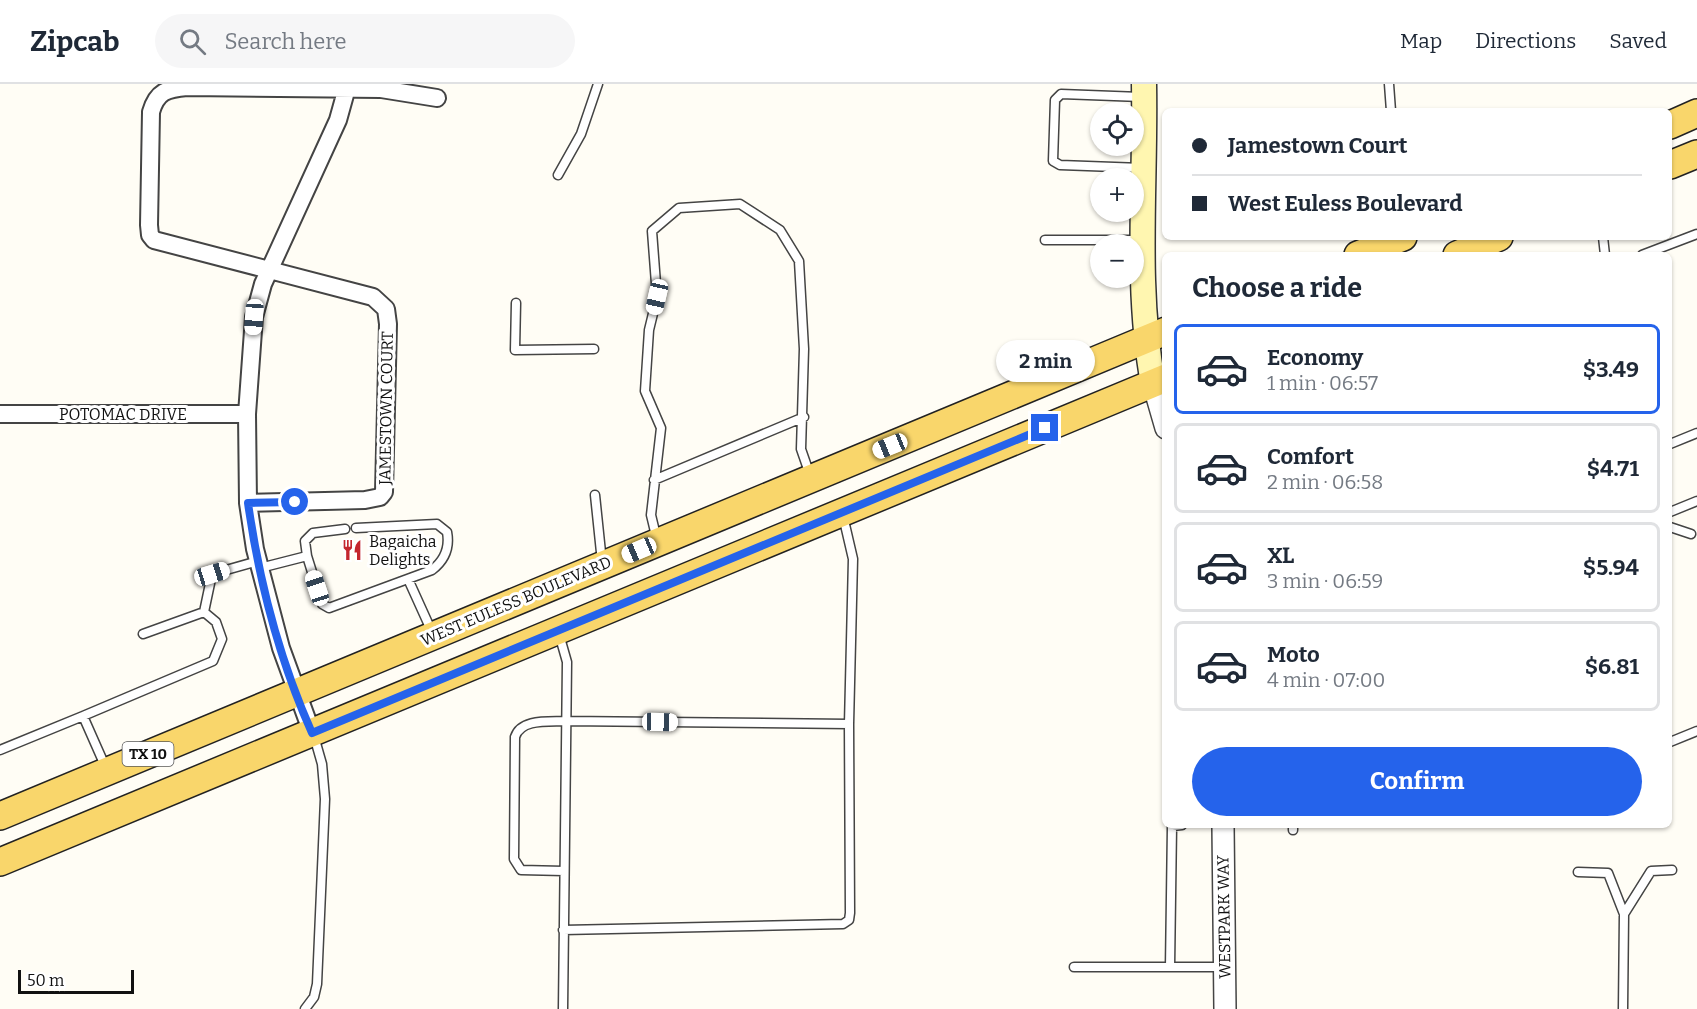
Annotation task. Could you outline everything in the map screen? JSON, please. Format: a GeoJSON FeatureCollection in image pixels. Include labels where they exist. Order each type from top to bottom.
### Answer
{"type":"FeatureCollection","features":[{"type":"Feature","properties":{"kind":"main road"},"geometry":{"type":"LineString","coordinates":[[1142,168],[1144,90]]}},
{"type":"Feature","properties":{"kind":"main road"},"geometry":{"type":"LineString","coordinates":[[1672,124],[1697,113]]}},
{"type":"Feature","properties":{"kind":"main road"},"geometry":{"type":"LineString","coordinates":[[1672,164],[1697,154]]}},
{"type":"Feature","properties":{"kind":"main road"},"geometry":{"type":"LineString","coordinates":[[1365,252],[1394,240]]}},
{"type":"Feature","properties":{"kind":"main road"},"geometry":{"type":"LineString","coordinates":[[1464,252],[1492,240]]}},
{"type":"Feature","properties":{"kind":"main road"},"geometry":{"type":"LineString","coordinates":[[1144,253],[1157,334],[1159,380]]}},
{"type":"Feature","properties":{"kind":"main road","name":"WEST EULESS BOULEVARD"},"geometry":{"type":"LineString","coordinates":[[0,816],[1157,334]]}},
{"type":"Feature","properties":{"kind":"main road","name":"TX 10"},"geometry":{"type":"LineString","coordinates":[[0,862],[1159,380]]}},
{"type":"Feature","properties":{"kind":"main road"},"geometry":{"type":"LineString","coordinates":[[541,590],[558,630]]}},
{"type":"Feature","properties":{"kind":"street"},"geometry":{"type":"LineString","coordinates":[[312,733],[296,692],[259,564],[248,503],[247,414],[254,317],[270,271],[338,120],[348,86]]}},
{"type":"Feature","properties":{"kind":"street"},"geometry":{"type":"LineString","coordinates":[[270,271],[185,250],[154,240],[150,235],[151,112],[154,100],[167,89],[187,87],[348,86],[381,88],[437,98]]}},
{"type":"Feature","properties":{"kind":"street","name":"JAMESTOWN COURT"},"geometry":{"type":"LineString","coordinates":[[248,503],[365,500],[380,497],[384,492],[388,324],[386,309],[373,297],[270,271]]}},
{"type":"Feature","properties":{"kind":"street"},"geometry":{"type":"LineString","coordinates":[[1159,380],[1162,401]]}},
{"type":"Feature","properties":{"kind":"street","name":"POTOMAC DRIVE"},"geometry":{"type":"LineString","coordinates":[[0,414],[247,414]]}},
{"type":"Feature","properties":{"kind":"street","name":"WESTPARK WAY"},"geometry":{"type":"LineString","coordinates":[[1223,828],[1225,1009]]}},
{"type":"Feature","properties":{"kind":"lane"},"geometry":{"type":"LineString","coordinates":[[558,176],[582,134],[598,84]]}},
{"type":"Feature","properties":{"kind":"lane"},"geometry":{"type":"LineString","coordinates":[[1389,84],[1391,108]]}},
{"type":"Feature","properties":{"kind":"lane"},"geometry":{"type":"LineString","coordinates":[[1142,168],[1060,165],[1053,161],[1055,100],[1061,94],[1144,90]]}},
{"type":"Feature","properties":{"kind":"lane"},"geometry":{"type":"LineString","coordinates":[[657,542],[651,515],[661,428],[645,391],[650,330],[657,297],[652,231],[679,208],[740,204],[780,230],[799,261],[804,349],[804,417],[801,449],[811,478]]}},
{"type":"Feature","properties":{"kind":"lane"},"geometry":{"type":"LineString","coordinates":[[1650,252],[1697,234]]}},
{"type":"Feature","properties":{"kind":"lane"},"geometry":{"type":"LineString","coordinates":[[1045,240],[1090,240]]}},
{"type":"Feature","properties":{"kind":"lane"},"geometry":{"type":"LineString","coordinates":[[516,303],[516,350],[594,349]]}},
{"type":"Feature","properties":{"kind":"lane"},"geometry":{"type":"LineString","coordinates":[[654,480],[804,417]]}},
{"type":"Feature","properties":{"kind":"lane"},"geometry":{"type":"LineString","coordinates":[[1672,443],[1697,433]]}},
{"type":"Feature","properties":{"kind":"lane"},"geometry":{"type":"LineString","coordinates":[[595,495],[602,565]]}},
{"type":"Feature","properties":{"kind":"lane"},"geometry":{"type":"LineString","coordinates":[[1672,511],[1697,501]]}},
{"type":"Feature","properties":{"kind":"lane"},"geometry":{"type":"LineString","coordinates":[[563,930],[843,924],[849,920],[849,724],[853,559],[842,512]]}},
{"type":"Feature","properties":{"kind":"lane"},"geometry":{"type":"LineString","coordinates":[[345,529],[308,536],[304,545],[322,604],[329,608],[432,570],[443,560],[448,543],[447,532],[441,525],[356,528]]}},
{"type":"Feature","properties":{"kind":"lane"},"geometry":{"type":"LineString","coordinates":[[1672,528],[1691,534]]}},
{"type":"Feature","properties":{"kind":"lane"},"geometry":{"type":"LineString","coordinates":[[204,612],[212,574],[307,556]]}},
{"type":"Feature","properties":{"kind":"lane"},"geometry":{"type":"LineString","coordinates":[[408,579],[433,635]]}},
{"type":"Feature","properties":{"kind":"lane"},"geometry":{"type":"LineString","coordinates":[[143,634],[204,612]]}},
{"type":"Feature","properties":{"kind":"lane"},"geometry":{"type":"LineString","coordinates":[[0,750],[213,661],[222,639],[216,622],[204,612]]}},
{"type":"Feature","properties":{"kind":"lane"},"geometry":{"type":"LineString","coordinates":[[558,630],[567,662],[563,1009]]}},
{"type":"Feature","properties":{"kind":"lane"},"geometry":{"type":"LineString","coordinates":[[83,716],[108,771]]}},
{"type":"Feature","properties":{"kind":"lane"},"geometry":{"type":"LineString","coordinates":[[564,871],[521,870],[516,865],[515,737],[523,725],[566,721],[849,724]]}},
{"type":"Feature","properties":{"kind":"lane"},"geometry":{"type":"LineString","coordinates":[[1672,741],[1697,731]]}},
{"type":"Feature","properties":{"kind":"lane"},"geometry":{"type":"LineString","coordinates":[[305,1009],[314,998],[318,984],[325,799],[322,764],[312,733]]}},
{"type":"Feature","properties":{"kind":"lane"},"geometry":{"type":"LineString","coordinates":[[1170,967],[1172,828]]}},
{"type":"Feature","properties":{"kind":"lane"},"geometry":{"type":"LineString","coordinates":[[1624,914],[1651,871],[1672,870]]}},
{"type":"Feature","properties":{"kind":"lane"},"geometry":{"type":"LineString","coordinates":[[1578,872],[1608,873],[1624,914],[1623,1009]]}},
{"type":"Feature","properties":{"kind":"lane"},"geometry":{"type":"LineString","coordinates":[[1074,967],[1225,967]]}},
{"type":"Feature","properties":{"kind":"place","name":"Bagaicha Delights"},"geometry":{"type":"Point","coordinates":[352,550]}},
{"type":"Feature","properties":{"kind":"route"},"geometry":{"type":"LineString","coordinates":[[295,502],[248,503],[255,549],[281,648],[312,733],[1045,428]]}}]}
